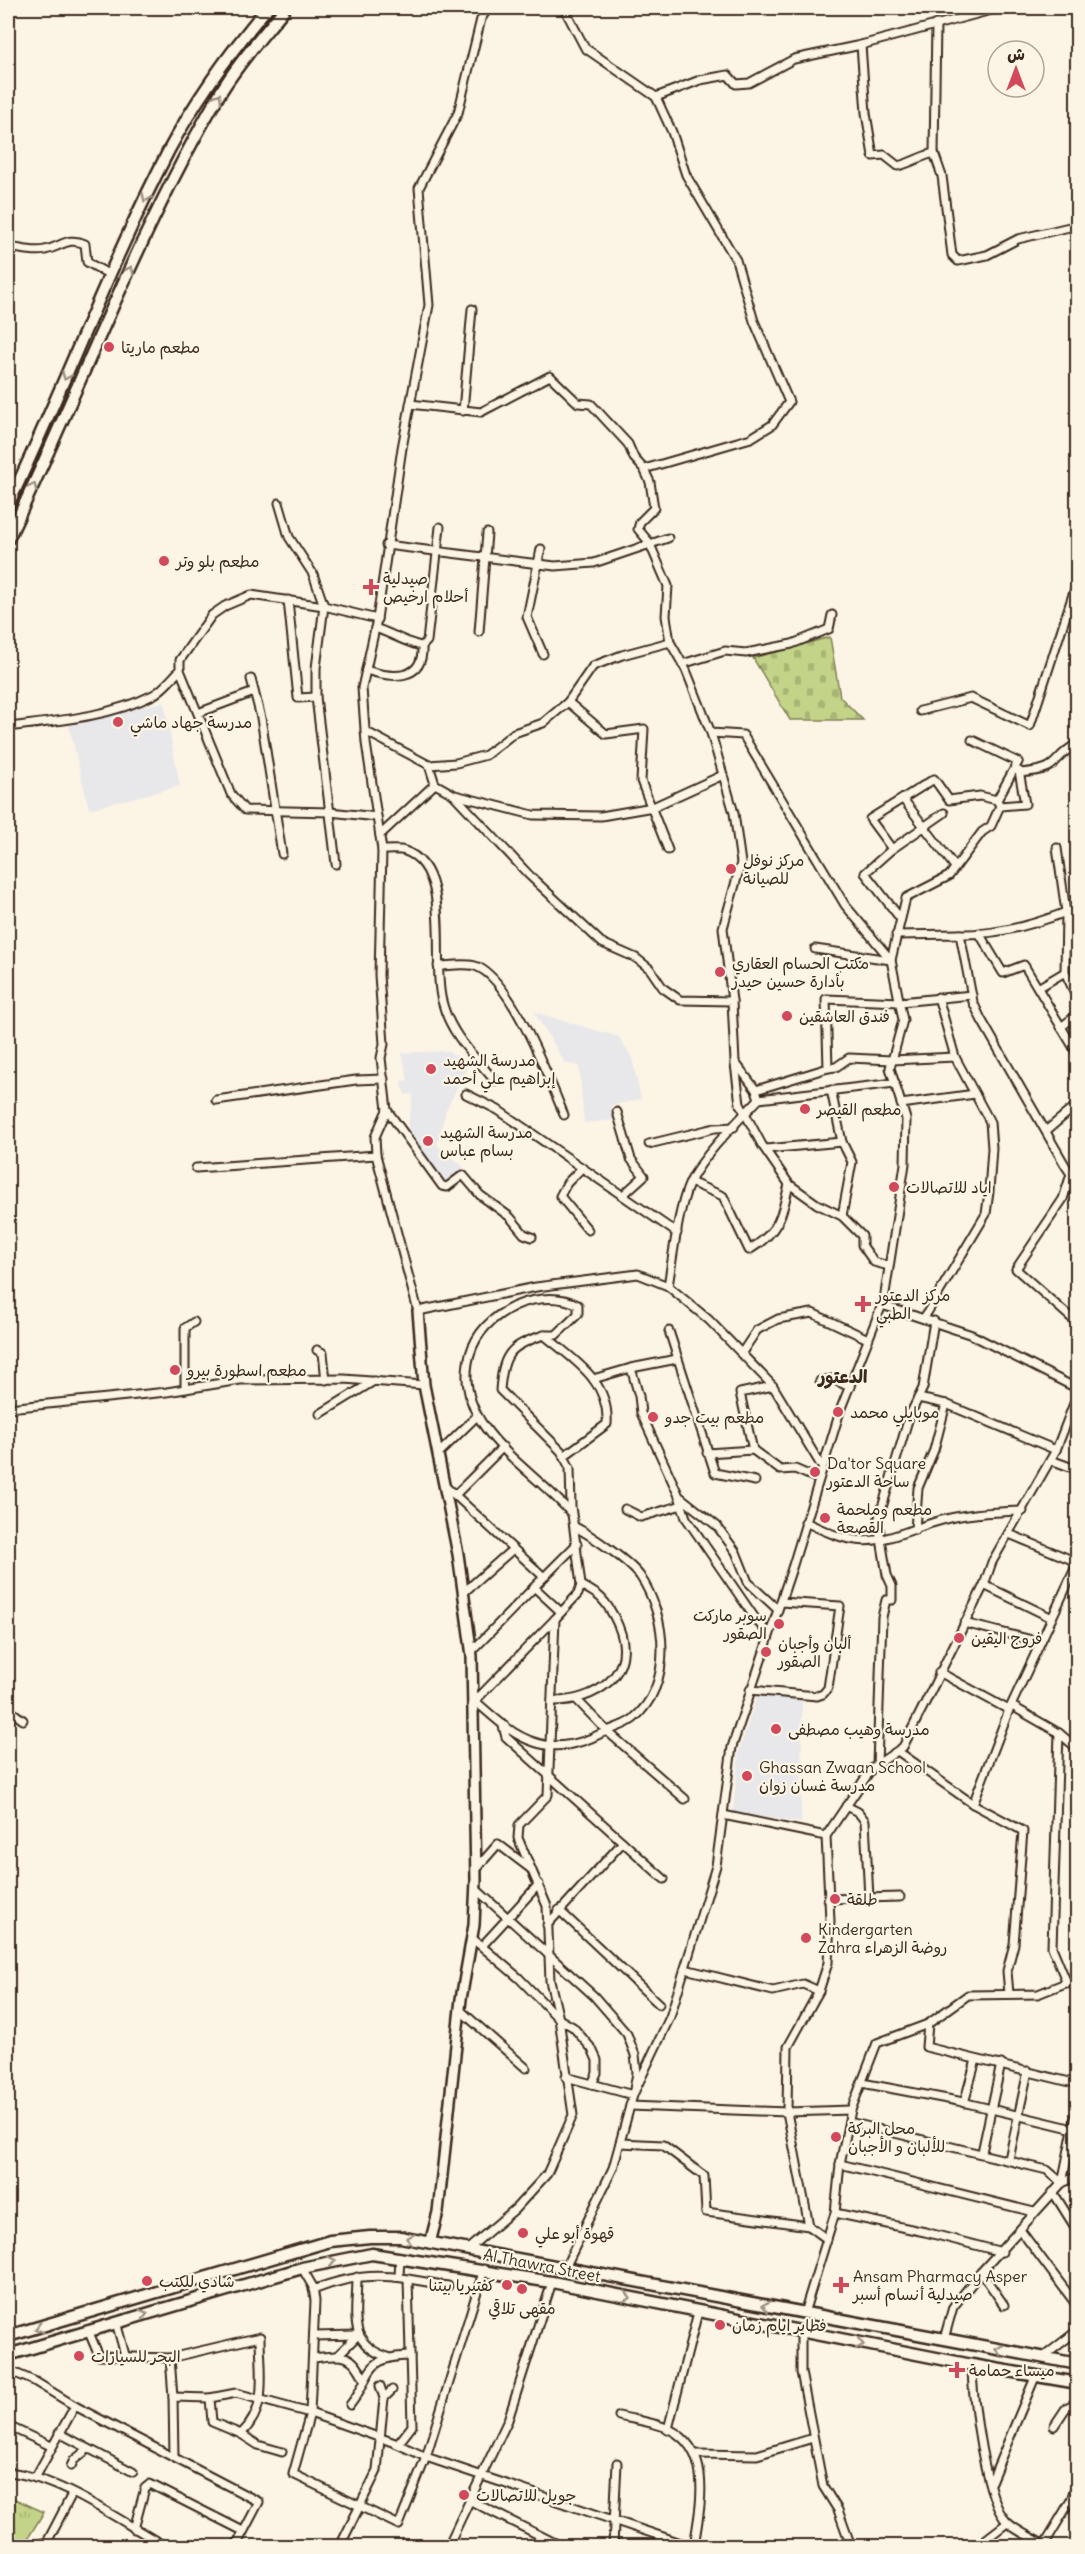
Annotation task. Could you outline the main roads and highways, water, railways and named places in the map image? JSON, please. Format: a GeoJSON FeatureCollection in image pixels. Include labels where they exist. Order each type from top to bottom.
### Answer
{"type":"FeatureCollection","features":[{"type":"Feature","properties":{"kind":"main road"},"geometry":{"type":"LineString","coordinates":[[8,505],[38,443],[110,275],[170,149],[214,77],[267,8]]}},
{"type":"Feature","properties":{"kind":"main road"},"geometry":{"type":"LineString","coordinates":[[8,539],[172,184],[220,92],[285,8]]}},
{"type":"Feature","properties":{"kind":"main road"},"geometry":{"type":"LineString","coordinates":[[157,175],[172,184]]}},
{"type":"Feature","properties":{"kind":"main road"},"geometry":{"type":"LineString","coordinates":[[100,297],[115,304]]}},
{"type":"Feature","properties":{"kind":"main road","name":"Al Thawra Street"},"geometry":{"type":"LineString","coordinates":[[8,2336],[330,2241],[400,2237],[1077,2364]]}},
{"type":"Feature","properties":{"kind":"main road","name":"Al Thawra Street"},"geometry":{"type":"LineString","coordinates":[[8,2355],[302,2268],[372,2254],[484,2269],[972,2365],[1077,2383]]}},
{"type":"Feature","properties":{"kind":"main road"},"geometry":{"type":"LineString","coordinates":[[96,2311],[97,2319],[102,2326]]}},
{"type":"Feature","properties":{"kind":"main road"},"geometry":{"type":"LineString","coordinates":[[70,2319],[76,2334]]}},
{"type":"Feature","properties":{"kind":"place","name":"مطعم ماريتا"},"geometry":{"type":"Point","coordinates":[109,347]}},
{"type":"Feature","properties":{"kind":"place","name":"مطعم بلو وتر"},"geometry":{"type":"Point","coordinates":[164,561]}},
{"type":"Feature","properties":{"kind":"place","name":"صيدلية أحلام ارخيص"},"geometry":{"type":"Point","coordinates":[371,587]}},
{"type":"Feature","properties":{"kind":"place","name":"مدرسة جهاد ماشي"},"geometry":{"type":"Point","coordinates":[118,722]}},
{"type":"Feature","properties":{"kind":"place","name":"مركز نوفل للصيانة"},"geometry":{"type":"Point","coordinates":[731,869]}},
{"type":"Feature","properties":{"kind":"place","name":"مكتب الحسام العقاري بأدارة حسين حيدر"},"geometry":{"type":"Point","coordinates":[720,972]}},
{"type":"Feature","properties":{"kind":"place","name":"فندق العاشقين"},"geometry":{"type":"Point","coordinates":[787,1016]}},
{"type":"Feature","properties":{"kind":"place","name":"مدرسة الشهيد إبراهيم علي أحمد"},"geometry":{"type":"Point","coordinates":[431,1069]}},
{"type":"Feature","properties":{"kind":"place","name":"مطعم القيصر"},"geometry":{"type":"Point","coordinates":[805,1109]}},
{"type":"Feature","properties":{"kind":"place","name":"مدرسة الشهيد بسام عباس"},"geometry":{"type":"Point","coordinates":[428,1141]}},
{"type":"Feature","properties":{"kind":"place","name":"اياد للاتصالات"},"geometry":{"type":"Point","coordinates":[894,1187]}},
{"type":"Feature","properties":{"kind":"place","name":"مركز الدعتور الطبي"},"geometry":{"type":"Point","coordinates":[863,1304]}},
{"type":"Feature","properties":{"kind":"place","name":"مطعم اسطورة بيرو"},"geometry":{"type":"Point","coordinates":[175,1370]}},
{"type":"Feature","properties":{"kind":"place","name":"موبايلي محمد"},"geometry":{"type":"Point","coordinates":[838,1412]}},
{"type":"Feature","properties":{"kind":"place","name":"مطعم بيت جدو"},"geometry":{"type":"Point","coordinates":[653,1417]}},
{"type":"Feature","properties":{"kind":"place","name":"Da'tor Square ساحة الدعتور"},"geometry":{"type":"Point","coordinates":[815,1472]}},
{"type":"Feature","properties":{"kind":"place","name":"مطعم وملحمة القصعة"},"geometry":{"type":"Point","coordinates":[825,1518]}},
{"type":"Feature","properties":{"kind":"place","name":"سوبر ماركت الصقور"},"geometry":{"type":"Point","coordinates":[779,1624]}},
{"type":"Feature","properties":{"kind":"place","name":"فروج اليقين"},"geometry":{"type":"Point","coordinates":[959,1638]}},
{"type":"Feature","properties":{"kind":"place","name":"ألبان وأجبان الصقور"},"geometry":{"type":"Point","coordinates":[766,1652]}},
{"type":"Feature","properties":{"kind":"place","name":"مدرسة وهيب مصطفى"},"geometry":{"type":"Point","coordinates":[776,1729]}},
{"type":"Feature","properties":{"kind":"place","name":"Ghassan Zwaan School مدرسة غسان زوان"},"geometry":{"type":"Point","coordinates":[747,1776]}},
{"type":"Feature","properties":{"kind":"place","name":"طلقة"},"geometry":{"type":"Point","coordinates":[835,1899]}},
{"type":"Feature","properties":{"kind":"place","name":"Kindergarten Zahra روضة الزهراء"},"geometry":{"type":"Point","coordinates":[806,1938]}},
{"type":"Feature","properties":{"kind":"place","name":"محل البركة للألبان و الأجبان"},"geometry":{"type":"Point","coordinates":[836,2137]}},
{"type":"Feature","properties":{"kind":"place","name":"قهوة أبو علي"},"geometry":{"type":"Point","coordinates":[523,2233]}},
{"type":"Feature","properties":{"kind":"place","name":"شادي للكتب"},"geometry":{"type":"Point","coordinates":[147,2281]}},
{"type":"Feature","properties":{"kind":"place","name":"كفتيريا بيتنا"},"geometry":{"type":"Point","coordinates":[507,2285]}},
{"type":"Feature","properties":{"kind":"place","name":"Ansam Pharmacy Asper صيدلية أنسام أسبر"},"geometry":{"type":"Point","coordinates":[841,2285]}},
{"type":"Feature","properties":{"kind":"place","name":"مقهى تلاقي"},"geometry":{"type":"Point","coordinates":[522,2289]}},
{"type":"Feature","properties":{"kind":"place","name":"فطاير ايام زمان"},"geometry":{"type":"Point","coordinates":[720,2325]}},
{"type":"Feature","properties":{"kind":"place","name":"البحر للسيارات"},"geometry":{"type":"Point","coordinates":[79,2356]}},
{"type":"Feature","properties":{"kind":"place","name":"ميساء حمامة"},"geometry":{"type":"Point","coordinates":[957,2370]}},
{"type":"Feature","properties":{"kind":"place","name":"جويل للاتصالات"},"geometry":{"type":"Point","coordinates":[464,2495]}},
{"type":"Feature","properties":{"kind":"district","name":"الدعتور"},"geometry":{"type":"Point","coordinates":[843,1377]}}]}
